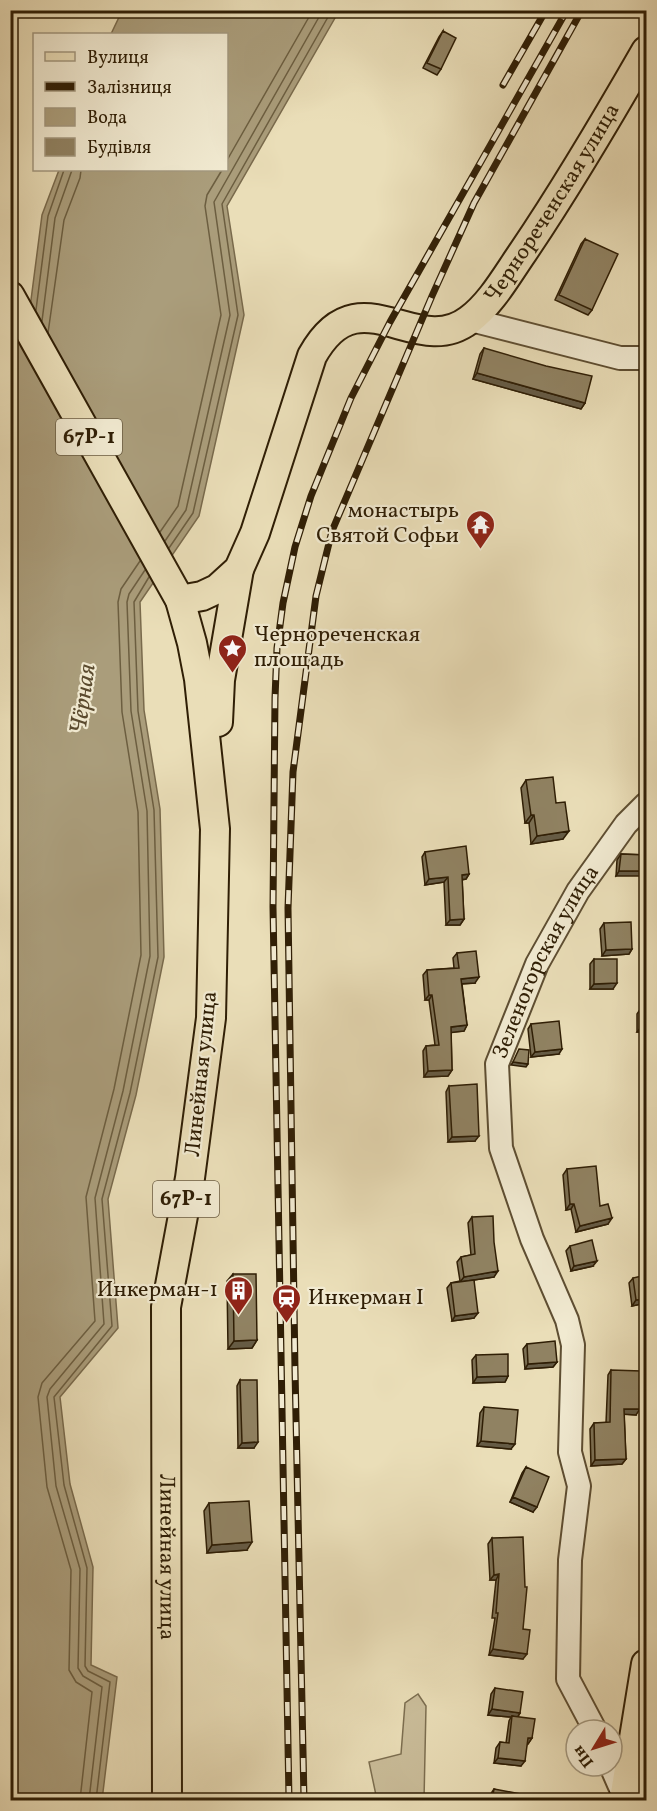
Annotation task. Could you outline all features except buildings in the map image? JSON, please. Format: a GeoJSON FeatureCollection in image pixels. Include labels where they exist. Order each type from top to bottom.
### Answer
{"type":"FeatureCollection","features":[{"type":"Feature","properties":{"kind":"main road","name":"Чернореченская улица"},"geometry":{"type":"LineString","coordinates":[[471,320],[506,278],[543,222],[595,140],[646,51]]}},
{"type":"Feature","properties":{"kind":"main road","name":"67Р-1"},"geometry":{"type":"LineString","coordinates":[[11,297],[180,600]]}},
{"type":"Feature","properties":{"kind":"main road"},"geometry":{"type":"LineString","coordinates":[[215,829],[220,680],[239,569],[255,533],[312,356],[320,341],[339,323],[364,317],[435,331],[450,329],[471,320]]}},
{"type":"Feature","properties":{"kind":"main road"},"geometry":{"type":"LineString","coordinates":[[180,600],[202,596],[218,589],[239,569]]}},
{"type":"Feature","properties":{"kind":"main road","name":"Линейная улица"},"geometry":{"type":"LineString","coordinates":[[167,1800],[166,1307],[190,1178],[211,1018],[215,829],[199,679],[180,600]]}},
{"type":"Feature","properties":{"kind":"main road"},"geometry":{"type":"LineString","coordinates":[[625,1799],[646,1664]]}},
{"type":"Feature","properties":{"kind":"street"},"geometry":{"type":"LineString","coordinates":[[471,320],[620,358],[646,358]]}},
{"type":"Feature","properties":{"kind":"street","name":"Зеленогорская улица"},"geometry":{"type":"LineString","coordinates":[[589,1718],[568,1679],[570,1560],[579,1486],[570,1452],[573,1345],[567,1320],[532,1239],[501,1148],[497,1064],[537,963],[578,891],[626,824],[646,804]]}},
{"type":"Feature","properties":{"kind":"street"},"geometry":{"type":"LineString","coordinates":[[616,1778],[625,1799]]}},
{"type":"Feature","properties":{"kind":"shaded area"},"geometry":{"type":"Polygon","coordinates":[[[418,1694],[426,1706],[424,1800],[377,1800],[369,1762],[401,1754],[405,1703],[418,1694]]]}},
{"type":"Feature","properties":{"kind":"water","name":"Чёрная"},"geometry":{"type":"Polygon","coordinates":[[[122,11],[339,11],[227,206],[244,315],[199,516],[140,602],[144,710],[160,809],[164,957],[136,1095],[108,1199],[118,1328],[60,1397],[70,1484],[93,1567],[91,1665],[117,1677],[102,1800],[11,1800],[10,339],[28,323],[42,215],[59,171],[228,171],[228,33],[111,33],[122,11]]]}},
{"type":"Feature","properties":{"kind":"railway"},"geometry":{"type":"LineString","coordinates":[[503,85],[546,10]]}},
{"type":"Feature","properties":{"kind":"railway"},"geometry":{"type":"LineString","coordinates":[[289,1800],[273,907],[275,698],[277,648],[283,603],[295,547],[311,496],[351,398],[390,322],[567,10]]}},
{"type":"Feature","properties":{"kind":"railway"},"geometry":{"type":"LineString","coordinates":[[304,1800],[288,908],[293,772],[316,596],[332,531],[474,203],[582,10]]}},
{"type":"Feature","properties":{"kind":"place","name":"монастырь Святой Софьи"},"geometry":{"type":"Point","coordinates":[480,550]}},
{"type":"Feature","properties":{"kind":"place","name":"Чернореченская площадь"},"geometry":{"type":"Point","coordinates":[233,674]}},
{"type":"Feature","properties":{"kind":"place","name":"Инкерман-1"},"geometry":{"type":"Point","coordinates":[239,1316]}},
{"type":"Feature","properties":{"kind":"place","name":"Инкерман I"},"geometry":{"type":"Point","coordinates":[287,1324]}}]}
